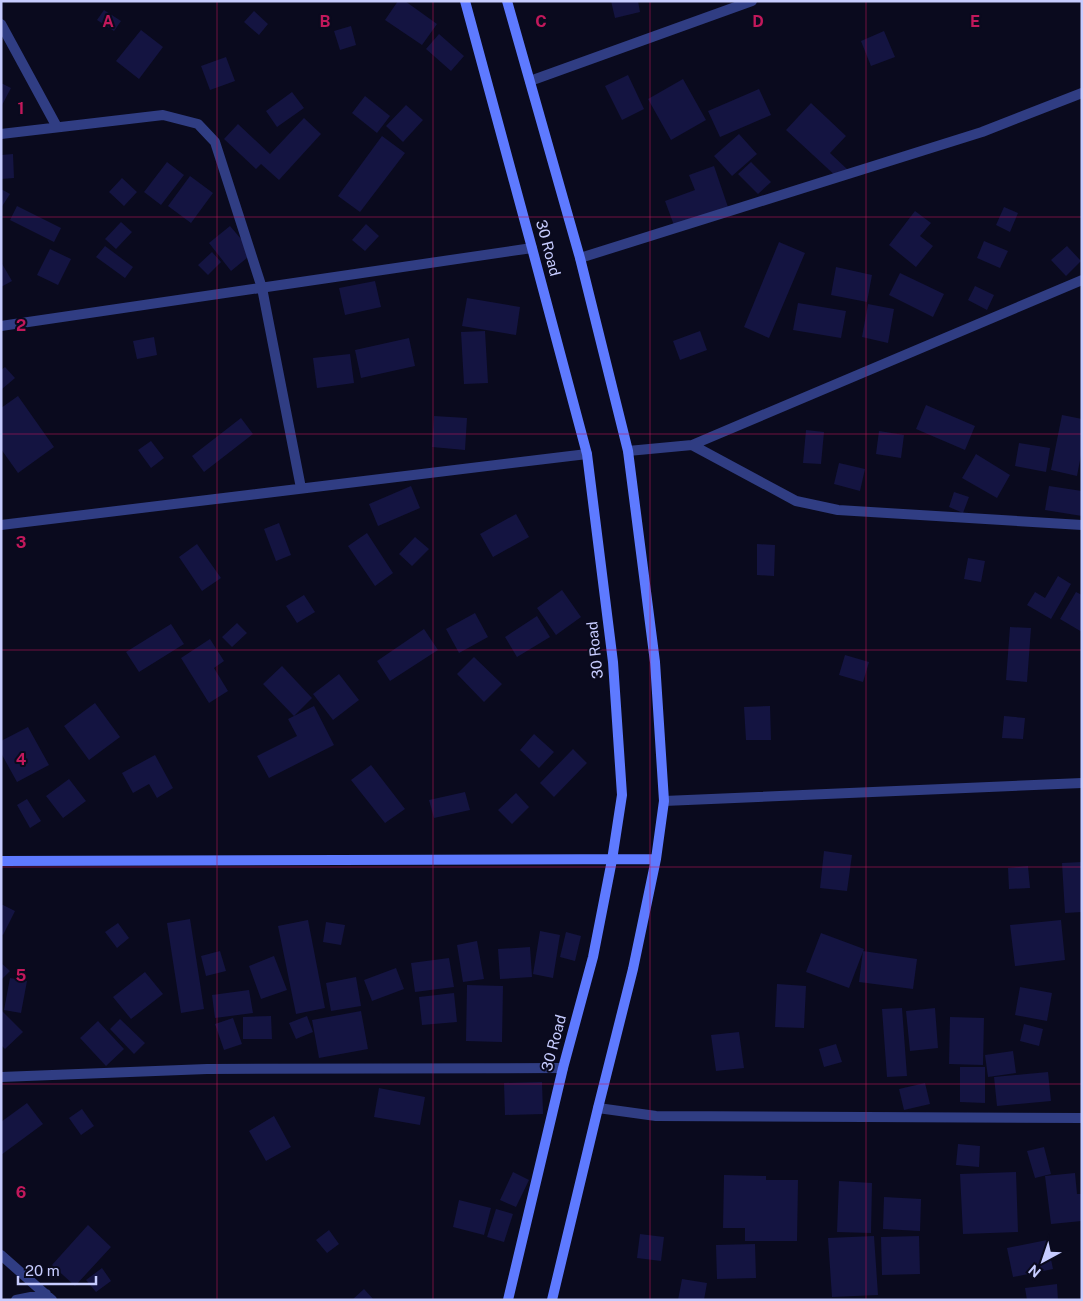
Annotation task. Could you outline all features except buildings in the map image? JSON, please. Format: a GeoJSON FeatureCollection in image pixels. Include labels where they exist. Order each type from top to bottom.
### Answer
{"type":"FeatureCollection","features":[{"type":"Feature","properties":{"kind":"main road","name":"30 Road"},"geometry":{"type":"LineString","coordinates":[[464,1],[586,454],[613,662],[622,795],[612,860],[593,957],[563,1068],[508,1300]]}},
{"type":"Feature","properties":{"kind":"main road","name":"30 Road"},"geometry":{"type":"LineString","coordinates":[[507,1],[580,258],[628,451],[655,662],[664,801],[656,859],[634,970],[598,1108],[552,1300]]}},
{"type":"Feature","properties":{"kind":"main road"},"geometry":{"type":"LineString","coordinates":[[1,861],[656,859]]}},
{"type":"Feature","properties":{"kind":"street"},"geometry":{"type":"LineString","coordinates":[[530,82],[752,1]]}},
{"type":"Feature","properties":{"kind":"street"},"geometry":{"type":"LineString","coordinates":[[1,24],[57,127]]}},
{"type":"Feature","properties":{"kind":"street"},"geometry":{"type":"LineString","coordinates":[[580,258],[982,132],[1082,93]]}},
{"type":"Feature","properties":{"kind":"street"},"geometry":{"type":"LineString","coordinates":[[1,134],[163,114],[198,124],[215,142],[262,288],[301,488]]}},
{"type":"Feature","properties":{"kind":"street"},"geometry":{"type":"LineString","coordinates":[[1,326],[532,248]]}},
{"type":"Feature","properties":{"kind":"street"},"geometry":{"type":"LineString","coordinates":[[628,451],[692,445],[1082,280]]}},
{"type":"Feature","properties":{"kind":"street"},"geometry":{"type":"LineString","coordinates":[[692,445],[796,502],[838,510],[1082,525]]}},
{"type":"Feature","properties":{"kind":"street"},"geometry":{"type":"LineString","coordinates":[[1,525],[586,454]]}},
{"type":"Feature","properties":{"kind":"street"},"geometry":{"type":"LineString","coordinates":[[664,801],[1082,783]]}},
{"type":"Feature","properties":{"kind":"street"},"geometry":{"type":"LineString","coordinates":[[1,1077],[207,1069],[563,1068]]}},
{"type":"Feature","properties":{"kind":"street"},"geometry":{"type":"LineString","coordinates":[[598,1108],[656,1116],[1082,1118]]}},
{"type":"Feature","properties":{"kind":"street"},"geometry":{"type":"LineString","coordinates":[[1,1255],[49,1297]]}},
{"type":"Feature","properties":{"kind":"street"},"geometry":{"type":"LineString","coordinates":[[16,1300],[49,1297]]}}]}
